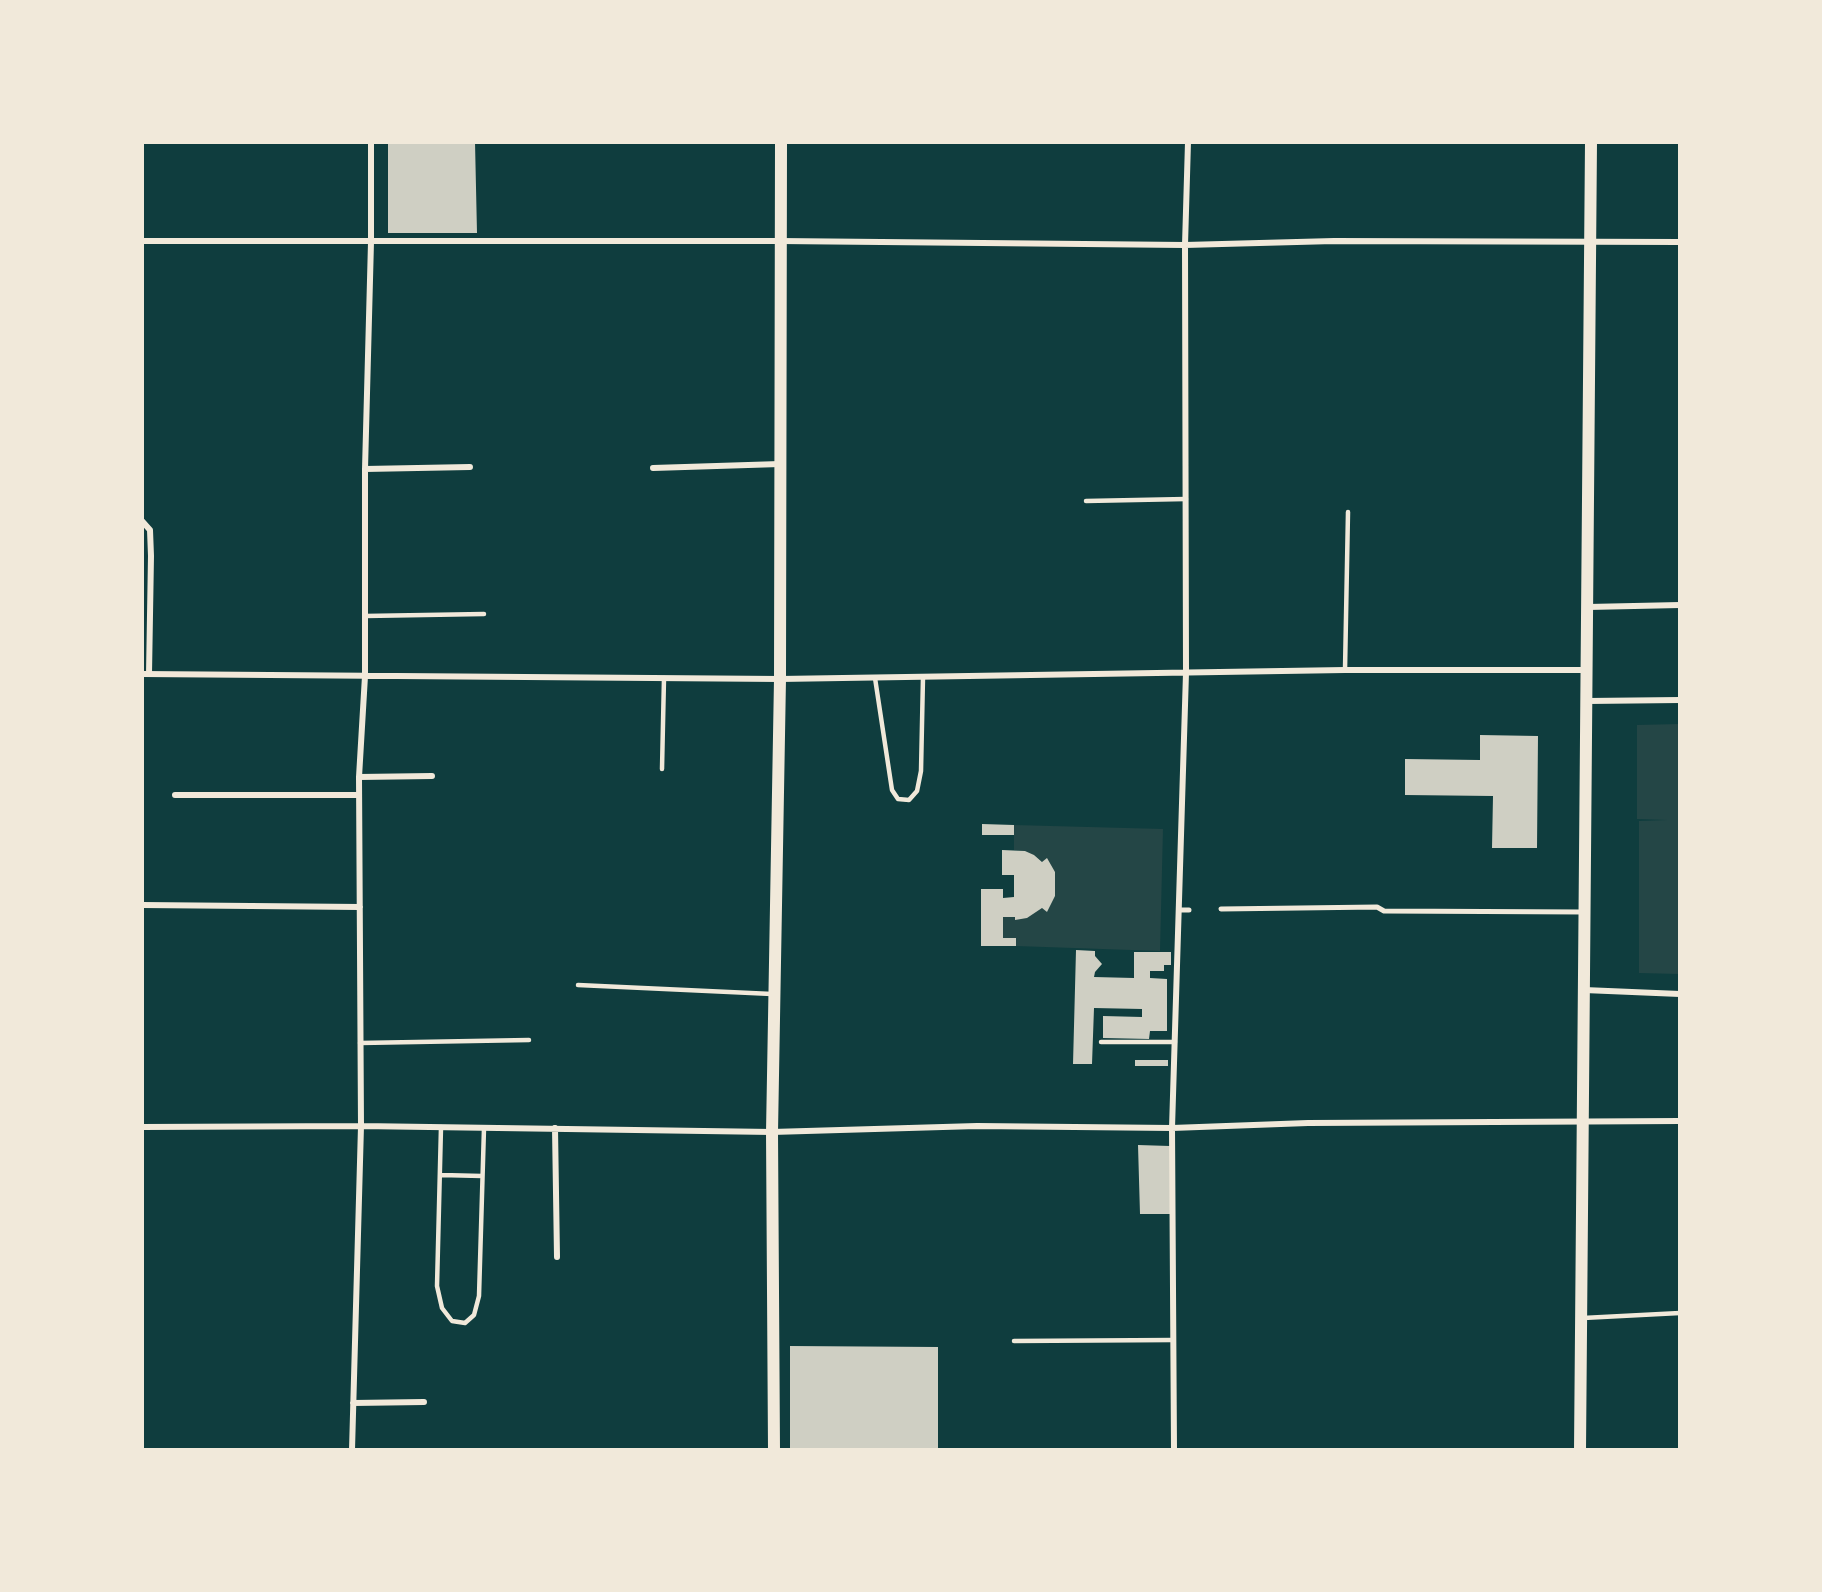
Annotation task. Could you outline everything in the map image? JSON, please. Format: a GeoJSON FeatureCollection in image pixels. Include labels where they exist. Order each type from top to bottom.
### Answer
{"type":"FeatureCollection","features":[{"type":"Feature","properties":{"kind":"main road"},"geometry":{"type":"LineString","coordinates":[[774,1449],[772,1132],[780,679],[781,142]]}},
{"type":"Feature","properties":{"kind":"main road"},"geometry":{"type":"LineString","coordinates":[[1580,1449],[1591,142]]}},
{"type":"Feature","properties":{"kind":"street"},"geometry":{"type":"LineString","coordinates":[[352,1449],[361,1126],[359,777],[365,676],[365,469],[371,242],[371,142]]}},
{"type":"Feature","properties":{"kind":"street"},"geometry":{"type":"LineString","coordinates":[[1174,1449],[1172,1128],[1186,673],[1185,245],[1188,142]]}},
{"type":"Feature","properties":{"kind":"street"},"geometry":{"type":"LineString","coordinates":[[142,241],[780,241],[1185,245],[1334,241],[1680,242]]}},
{"type":"Feature","properties":{"kind":"street"},"geometry":{"type":"LineString","coordinates":[[653,468],[780,464]]}},
{"type":"Feature","properties":{"kind":"street"},"geometry":{"type":"LineString","coordinates":[[365,469],[470,467]]}},
{"type":"Feature","properties":{"kind":"street"},"geometry":{"type":"LineString","coordinates":[[142,521],[150,530],[152,556],[146,674],[780,679],[1345,669],[1587,670]]}},
{"type":"Feature","properties":{"kind":"street"},"geometry":{"type":"LineString","coordinates":[[1587,607],[1680,605]]}},
{"type":"Feature","properties":{"kind":"street"},"geometry":{"type":"LineString","coordinates":[[1587,701],[1680,700]]}},
{"type":"Feature","properties":{"kind":"street"},"geometry":{"type":"LineString","coordinates":[[359,777],[432,776]]}},
{"type":"Feature","properties":{"kind":"street"},"geometry":{"type":"LineString","coordinates":[[175,795],[359,795]]}},
{"type":"Feature","properties":{"kind":"street"},"geometry":{"type":"LineString","coordinates":[[142,905],[360,907]]}},
{"type":"Feature","properties":{"kind":"street"},"geometry":{"type":"LineString","coordinates":[[1221,909],[1377,907],[1384,911],[1585,912]]}},
{"type":"Feature","properties":{"kind":"street"},"geometry":{"type":"LineString","coordinates":[[1179,910],[1189,910]]}},
{"type":"Feature","properties":{"kind":"street"},"geometry":{"type":"LineString","coordinates":[[1584,990],[1680,994]]}},
{"type":"Feature","properties":{"kind":"street"},"geometry":{"type":"LineString","coordinates":[[142,1127],[361,1126],[772,1132],[978,1126],[1172,1128],[1308,1123],[1680,1121]]}},
{"type":"Feature","properties":{"kind":"street"},"geometry":{"type":"LineString","coordinates":[[555,1128],[556,1257]]}},
{"type":"Feature","properties":{"kind":"street"},"geometry":{"type":"LineString","coordinates":[[353,1403],[424,1402]]}},
{"type":"Feature","properties":{"kind":"lane"},"geometry":{"type":"LineString","coordinates":[[1086,501],[1186,499]]}},
{"type":"Feature","properties":{"kind":"lane"},"geometry":{"type":"LineString","coordinates":[[1345,669],[1348,512]]}},
{"type":"Feature","properties":{"kind":"lane"},"geometry":{"type":"LineString","coordinates":[[365,616],[484,614]]}},
{"type":"Feature","properties":{"kind":"lane"},"geometry":{"type":"LineString","coordinates":[[875,678],[892,790],[898,799],[909,800],[917,791],[921,771],[922,677]]}},
{"type":"Feature","properties":{"kind":"lane"},"geometry":{"type":"LineString","coordinates":[[662,769],[664,678]]}},
{"type":"Feature","properties":{"kind":"lane"},"geometry":{"type":"LineString","coordinates":[[578,985],[774,994]]}},
{"type":"Feature","properties":{"kind":"lane"},"geometry":{"type":"LineString","coordinates":[[360,1043],[529,1040]]}},
{"type":"Feature","properties":{"kind":"lane"},"geometry":{"type":"LineString","coordinates":[[1101,1042],[1175,1041]]}},
{"type":"Feature","properties":{"kind":"lane"},"geometry":{"type":"LineString","coordinates":[[441,1127],[437,1286],[442,1308],[452,1321],[465,1323],[474,1315],[479,1296],[484,1128]]}},
{"type":"Feature","properties":{"kind":"lane"},"geometry":{"type":"LineString","coordinates":[[441,1175],[482,1176]]}},
{"type":"Feature","properties":{"kind":"lane"},"geometry":{"type":"LineString","coordinates":[[1581,1318],[1680,1313]]}},
{"type":"Feature","properties":{"kind":"lane"},"geometry":{"type":"LineString","coordinates":[[1014,1341],[1173,1340]]}},
{"type":"Feature","properties":{"kind":"shaded area"},"geometry":{"type":"Polygon","coordinates":[[[1679,724],[1679,974],[1639,973],[1639,821],[1667,820],[1637,819],[1637,725],[1679,724]]]}},
{"type":"Feature","properties":{"kind":"shaded area"},"geometry":{"type":"Polygon","coordinates":[[[1014,825],[1163,829],[1160,951],[1016,946],[1016,938],[1003,938],[1003,917],[1027,918],[1042,908],[1047,912],[1055,896],[1055,872],[1034,855],[1014,850],[1014,825]]]}},
{"type":"Feature","properties":{"kind":"building"},"geometry":{"type":"Polygon","coordinates":[[[388,142],[475,142],[477,233],[388,233],[388,142]]]}},
{"type":"Feature","properties":{"kind":"building"},"geometry":{"type":"Polygon","coordinates":[[[1480,735],[1538,736],[1537,848],[1492,848],[1493,796],[1405,795],[1405,759],[1480,760],[1480,735]]]}},
{"type":"Feature","properties":{"kind":"building"},"geometry":{"type":"Polygon","coordinates":[[[982,824],[1014,825],[1014,835],[982,835],[982,824]]]}},
{"type":"Feature","properties":{"kind":"building"},"geometry":{"type":"Polygon","coordinates":[[[1002,850],[1025,851],[1042,862],[1047,858],[1055,872],[1055,896],[1047,912],[1042,908],[1027,918],[1015,920],[1015,917],[1003,917],[1003,938],[1016,938],[1016,946],[981,946],[981,889],[1003,889],[1003,898],[1014,897],[1014,875],[1002,875],[1002,850]]]}},
{"type":"Feature","properties":{"kind":"building"},"geometry":{"type":"Polygon","coordinates":[[[1076,950],[1095,951],[1095,956],[1102,964],[1094,977],[1134,978],[1134,952],[1171,952],[1171,965],[1164,965],[1164,971],[1150,971],[1150,978],[1167,979],[1167,1031],[1150,1031],[1149,1039],[1103,1038],[1103,1016],[1142,1017],[1142,1009],[1094,1008],[1092,1064],[1073,1064],[1076,950]]]}},
{"type":"Feature","properties":{"kind":"building"},"geometry":{"type":"Polygon","coordinates":[[[1135,1060],[1168,1060],[1168,1066],[1135,1066],[1135,1060]]]}},
{"type":"Feature","properties":{"kind":"building"},"geometry":{"type":"Polygon","coordinates":[[[1138,1145],[1170,1146],[1173,1214],[1140,1214],[1138,1145]]]}},
{"type":"Feature","properties":{"kind":"building"},"geometry":{"type":"Polygon","coordinates":[[[790,1346],[938,1347],[938,1450],[790,1450],[790,1346]]]}}]}
